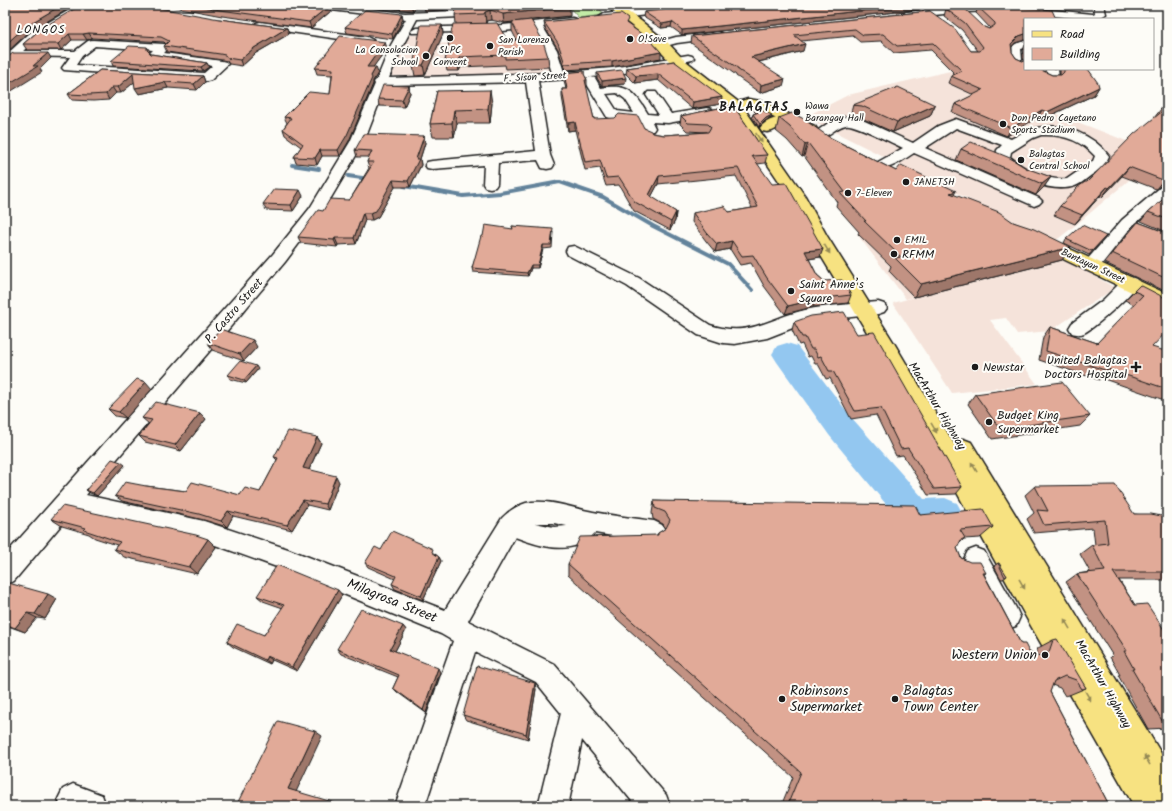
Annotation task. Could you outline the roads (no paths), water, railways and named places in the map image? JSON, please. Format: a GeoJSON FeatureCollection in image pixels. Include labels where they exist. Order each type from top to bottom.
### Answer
{"type":"FeatureCollection","features":[{"type":"Feature","properties":{"kind":"main road","name":"MacArthur Highway"},"geometry":{"type":"LineString","coordinates":[[611,5],[742,105],[767,128],[811,195],[871,309],[1012,548],[1152,806]]}},
{"type":"Feature","properties":{"kind":"main road"},"geometry":{"type":"LineString","coordinates":[[742,105],[756,104],[827,137]]}},
{"type":"Feature","properties":{"kind":"main road","name":"MacArthur Highway"},"geometry":{"type":"LineString","coordinates":[[742,105],[797,196],[818,236],[871,309]]}},
{"type":"Feature","properties":{"kind":"main road"},"geometry":{"type":"LineString","coordinates":[[767,128],[779,122],[790,119]]}},
{"type":"Feature","properties":{"kind":"main road","name":"Bantayan Street"},"geometry":{"type":"LineString","coordinates":[[1027,235],[1167,302]]}},
{"type":"Feature","properties":{"kind":"main road","name":"MacArthur Highway"},"geometry":{"type":"LineString","coordinates":[[1012,548],[1167,794]]}},
{"type":"Feature","properties":{"kind":"street"},"geometry":{"type":"LineString","coordinates":[[5,62],[27,40],[86,5]]}},
{"type":"Feature","properties":{"kind":"street"},"geometry":{"type":"LineString","coordinates":[[315,5],[413,16],[492,12]]}},
{"type":"Feature","properties":{"kind":"street"},"geometry":{"type":"LineString","coordinates":[[403,31],[503,28],[707,5]]}},
{"type":"Feature","properties":{"kind":"street"},"geometry":{"type":"LineString","coordinates":[[892,16],[959,7],[1020,7],[1094,17],[1101,14],[1099,5]]}},
{"type":"Feature","properties":{"kind":"street"},"geometry":{"type":"LineString","coordinates":[[959,7],[974,20]]}},
{"type":"Feature","properties":{"kind":"street"},"geometry":{"type":"LineString","coordinates":[[1020,7],[1030,18]]}},
{"type":"Feature","properties":{"kind":"street"},"geometry":{"type":"LineString","coordinates":[[569,10],[584,19]]}},
{"type":"Feature","properties":{"kind":"street"},"geometry":{"type":"LineString","coordinates":[[930,12],[941,21]]}},
{"type":"Feature","properties":{"kind":"street","name":"P. Castro Street"},"geometry":{"type":"LineString","coordinates":[[5,573],[220,327],[279,258],[317,210],[356,142],[380,82],[389,44],[403,31],[413,16]]}},
{"type":"Feature","properties":{"kind":"street"},"geometry":{"type":"LineString","coordinates":[[441,22],[478,22],[503,28],[510,40]]}},
{"type":"Feature","properties":{"kind":"street"},"geometry":{"type":"LineString","coordinates":[[252,24],[389,44]]}},
{"type":"Feature","properties":{"kind":"street"},"geometry":{"type":"LineString","coordinates":[[30,25],[50,25]]}},
{"type":"Feature","properties":{"kind":"street"},"geometry":{"type":"LineString","coordinates":[[536,25],[551,50],[560,76]]}},
{"type":"Feature","properties":{"kind":"street","name":"F. Sison Street"},"geometry":{"type":"LineString","coordinates":[[380,82],[532,78],[631,69],[675,54],[676,40],[730,33]]}},
{"type":"Feature","properties":{"kind":"street"},"geometry":{"type":"LineString","coordinates":[[92,43],[164,47],[156,53],[157,55],[222,64],[207,77],[100,70],[68,68],[78,54],[92,43]]}},
{"type":"Feature","properties":{"kind":"street"},"geometry":{"type":"LineString","coordinates":[[1024,44],[1016,47],[1015,56],[1017,62],[1024,66]]}},
{"type":"Feature","properties":{"kind":"street"},"geometry":{"type":"LineString","coordinates":[[13,54],[78,54]]}},
{"type":"Feature","properties":{"kind":"street"},"geometry":{"type":"LineString","coordinates":[[88,80],[100,70]]}},
{"type":"Feature","properties":{"kind":"street"},"geometry":{"type":"LineString","coordinates":[[1033,70],[1053,78],[1052,70]]}},
{"type":"Feature","properties":{"kind":"street"},"geometry":{"type":"LineString","coordinates":[[432,165],[491,160],[545,160],[532,78]]}},
{"type":"Feature","properties":{"kind":"street"},"geometry":{"type":"LineString","coordinates":[[656,136],[649,132],[644,118],[626,92],[594,86],[612,114],[616,116],[644,118],[668,119],[742,105]]}},
{"type":"Feature","properties":{"kind":"street"},"geometry":{"type":"LineString","coordinates":[[652,94],[668,119]]}},
{"type":"Feature","properties":{"kind":"street"},"geometry":{"type":"LineString","coordinates":[[827,137],[839,122],[848,120],[1034,201]]}},
{"type":"Feature","properties":{"kind":"street"},"geometry":{"type":"LineString","coordinates":[[884,166],[943,129],[956,123],[1011,144]]}},
{"type":"Feature","properties":{"kind":"street"},"geometry":{"type":"LineString","coordinates":[[1039,131],[1054,131],[1070,134],[1084,140],[1096,148],[1102,156],[1099,163],[1071,183],[1051,183],[1016,170],[1002,155],[1004,150],[1011,144],[1028,134],[1039,131]]}},
{"type":"Feature","properties":{"kind":"street"},"geometry":{"type":"LineString","coordinates":[[490,184],[491,160]]}},
{"type":"Feature","properties":{"kind":"street"},"geometry":{"type":"LineString","coordinates":[[1091,266],[1134,225],[1167,189]]}},
{"type":"Feature","properties":{"kind":"street"},"geometry":{"type":"LineString","coordinates":[[574,250],[633,282],[704,330],[723,336],[735,337],[774,329],[806,316],[871,309]]}},
{"type":"Feature","properties":{"kind":"street"},"geometry":{"type":"LineString","coordinates":[[1078,328],[1109,304],[1130,283]]}},
{"type":"Feature","properties":{"kind":"street","name":"Milagrosa Street"},"geometry":{"type":"LineString","coordinates":[[67,501],[204,531],[288,560],[459,630],[545,673],[655,806]]}},
{"type":"Feature","properties":{"kind":"street"},"geometry":{"type":"LineString","coordinates":[[410,806],[459,630],[463,606],[510,526],[557,539],[579,533],[591,522],[654,532]]}},
{"type":"Feature","properties":{"kind":"street"},"geometry":{"type":"LineString","coordinates":[[1012,548],[996,554],[968,559],[1016,636]]}},
{"type":"Feature","properties":{"kind":"street"},"geometry":{"type":"LineString","coordinates":[[558,803],[575,710]]}},
{"type":"Feature","properties":{"kind":"waterway"},"geometry":{"type":"LineString","coordinates":[[292,165],[319,169]]}},
{"type":"Feature","properties":{"kind":"waterway"},"geometry":{"type":"LineString","coordinates":[[348,176],[369,179]]}},
{"type":"Feature","properties":{"kind":"waterway"},"geometry":{"type":"LineString","coordinates":[[404,186],[463,196],[500,193],[560,182],[603,197],[653,226],[728,264],[752,290]]}},
{"type":"Feature","properties":{"kind":"waterway"},"geometry":{"type":"LineString","coordinates":[[787,354],[840,426],[916,515],[945,514]]}},
{"type":"Feature","properties":{"kind":"place","name":"SLPC Convent"},"geometry":{"type":"Point","coordinates":[450,38]}},
{"type":"Feature","properties":{"kind":"place","name":"O!Save"},"geometry":{"type":"Point","coordinates":[630,39]}},
{"type":"Feature","properties":{"kind":"place","name":"San Lorenzo Parish"},"geometry":{"type":"Point","coordinates":[490,46]}},
{"type":"Feature","properties":{"kind":"place","name":"La Consolacion School"},"geometry":{"type":"Point","coordinates":[426,56]}},
{"type":"Feature","properties":{"kind":"place","name":"Wawa Barangay Hall"},"geometry":{"type":"Point","coordinates":[797,112]}},
{"type":"Feature","properties":{"kind":"place","name":"Don Pedro Cayetano Sports Stadium"},"geometry":{"type":"Point","coordinates":[1003,124]}},
{"type":"Feature","properties":{"kind":"place","name":"Balagtas Central School"},"geometry":{"type":"Point","coordinates":[1021,160]}},
{"type":"Feature","properties":{"kind":"place","name":"JANETSH"},"geometry":{"type":"Point","coordinates":[906,182]}},
{"type":"Feature","properties":{"kind":"place","name":"7-Eleven"},"geometry":{"type":"Point","coordinates":[848,193]}},
{"type":"Feature","properties":{"kind":"place","name":"EMIL"},"geometry":{"type":"Point","coordinates":[897,240]}},
{"type":"Feature","properties":{"kind":"place","name":"RFMM"},"geometry":{"type":"Point","coordinates":[894,254]}},
{"type":"Feature","properties":{"kind":"place","name":"Saint Anne’s Square"},"geometry":{"type":"Point","coordinates":[791,291]}},
{"type":"Feature","properties":{"kind":"place","name":"Newstar"},"geometry":{"type":"Point","coordinates":[975,367]}},
{"type":"Feature","properties":{"kind":"place","name":"United Balagtas Doctors Hospital"},"geometry":{"type":"Point","coordinates":[1136,367]}},
{"type":"Feature","properties":{"kind":"place","name":"Budget King Supermarket"},"geometry":{"type":"Point","coordinates":[989,422]}},
{"type":"Feature","properties":{"kind":"place","name":"Western Union"},"geometry":{"type":"Point","coordinates":[1045,655]}},
{"type":"Feature","properties":{"kind":"place","name":"Robinsons Supermarket"},"geometry":{"type":"Point","coordinates":[782,699]}},
{"type":"Feature","properties":{"kind":"place","name":"Balagtas Town Center"},"geometry":{"type":"Point","coordinates":[895,699]}},
{"type":"Feature","properties":{"kind":"district","name":"LONGOS"},"geometry":{"type":"Point","coordinates":[41,29]}},
{"type":"Feature","properties":{"kind":"district","name":"BALAGTAS"},"geometry":{"type":"Point","coordinates":[754,107]}}]}
